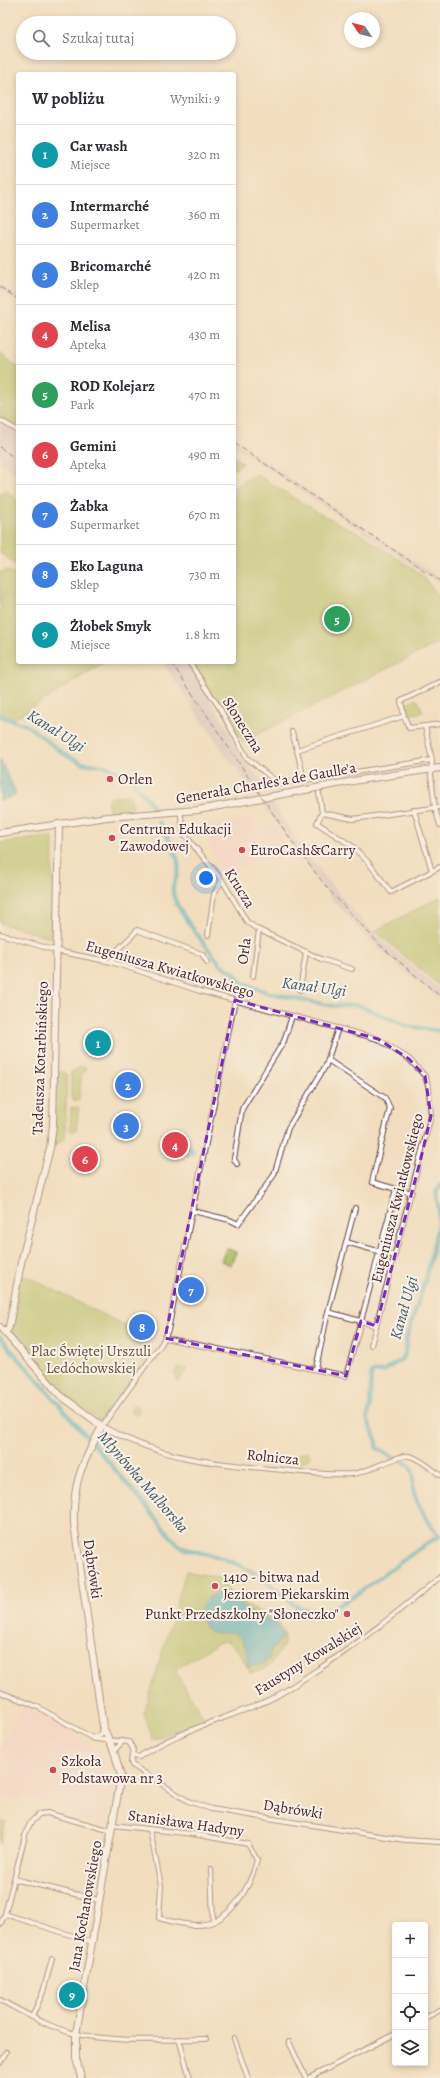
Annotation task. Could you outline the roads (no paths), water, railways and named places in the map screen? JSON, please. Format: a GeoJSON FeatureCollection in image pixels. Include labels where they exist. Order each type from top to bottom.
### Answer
{"type":"FeatureCollection","features":[{"type":"Feature","properties":{"kind":"street"},"geometry":{"type":"LineString","coordinates":[[0,420],[16,430]]}},
{"type":"Feature","properties":{"kind":"street","name":"Słoneczna"},"geometry":{"type":"LineString","coordinates":[[190,664],[219,707],[247,758],[279,784],[432,760]]}},
{"type":"Feature","properties":{"kind":"street"},"geometry":{"type":"LineString","coordinates":[[440,682],[401,701],[404,716],[409,728],[440,724]]}},
{"type":"Feature","properties":{"kind":"street"},"geometry":{"type":"LineString","coordinates":[[297,750],[404,716]]}},
{"type":"Feature","properties":{"kind":"street"},"geometry":{"type":"LineString","coordinates":[[425,726],[432,760],[435,808],[440,825]]}},
{"type":"Feature","properties":{"kind":"street"},"geometry":{"type":"LineString","coordinates":[[292,732],[304,780]]}},
{"type":"Feature","properties":{"kind":"street","name":"Generała Charles'a de Gaulle'a"},"geometry":{"type":"LineString","coordinates":[[0,833],[107,817],[210,809],[321,787],[440,768]]}},
{"type":"Feature","properties":{"kind":"street"},"geometry":{"type":"LineString","coordinates":[[319,793],[322,813],[317,823],[352,846],[391,892],[440,867]]}},
{"type":"Feature","properties":{"kind":"street"},"geometry":{"type":"LineString","coordinates":[[322,813],[353,819],[440,807]]}},
{"type":"Feature","properties":{"kind":"street"},"geometry":{"type":"LineString","coordinates":[[414,810],[432,871]]}},
{"type":"Feature","properties":{"kind":"street","name":"Krucza"},"geometry":{"type":"LineString","coordinates":[[180,812],[184,834],[222,880],[247,922],[259,930],[306,952],[333,964],[352,969]]}},
{"type":"Feature","properties":{"kind":"street","name":"Tadeusza Kotarbińskiego"},"geometry":{"type":"LineString","coordinates":[[6,1333],[10,1327],[19,1271],[50,1148],[54,1099],[59,824]]}},
{"type":"Feature","properties":{"kind":"street"},"geometry":{"type":"LineString","coordinates":[[208,935],[214,894],[222,880]]}},
{"type":"Feature","properties":{"kind":"street"},"geometry":{"type":"LineString","coordinates":[[111,962],[118,948],[131,939],[137,930],[202,954],[207,962]]}},
{"type":"Feature","properties":{"kind":"street","name":"Orla"},"geometry":{"type":"LineString","coordinates":[[253,976],[259,930]]}},
{"type":"Feature","properties":{"kind":"street","name":"Eugeniusza Kwiatkowskiego"},"geometry":{"type":"LineString","coordinates":[[0,934],[57,950],[111,962],[236,1000],[371,1037],[394,1048],[419,1068],[425,1076],[429,1088],[431,1116],[412,1194],[371,1345]]}},
{"type":"Feature","properties":{"kind":"street"},"geometry":{"type":"LineString","coordinates":[[300,990],[306,952]]}},
{"type":"Feature","properties":{"kind":"street"},"geometry":{"type":"LineString","coordinates":[[0,1327],[60,1395],[102,1426],[166,1338],[236,1000]]}},
{"type":"Feature","properties":{"kind":"street"},"geometry":{"type":"LineString","coordinates":[[236,1164],[234,1159],[242,1109],[284,1041],[292,1016]]}},
{"type":"Feature","properties":{"kind":"street"},"geometry":{"type":"LineString","coordinates":[[193,1211],[230,1220],[238,1224],[274,1175],[292,1118],[328,1060],[338,1028]]}},
{"type":"Feature","properties":{"kind":"street"},"geometry":{"type":"LineString","coordinates":[[328,1060],[383,1096],[388,1102],[390,1108],[389,1117],[372,1182],[412,1194]]}},
{"type":"Feature","properties":{"kind":"street"},"geometry":{"type":"LineString","coordinates":[[166,1338],[316,1368],[346,1376],[396,1189]]}},
{"type":"Feature","properties":{"kind":"street"},"geometry":{"type":"LineString","coordinates":[[316,1368],[328,1312],[355,1208]]}},
{"type":"Feature","properties":{"kind":"street"},"geometry":{"type":"LineString","coordinates":[[346,1242],[395,1256]]}},
{"type":"Feature","properties":{"kind":"street"},"geometry":{"type":"LineString","coordinates":[[328,1312],[376,1326]]}},
{"type":"Feature","properties":{"kind":"street","name":"Dąbrówki"},"geometry":{"type":"LineString","coordinates":[[102,1426],[82,1464],[77,1484],[74,1524],[103,1724],[108,1740],[114,1751]]}},
{"type":"Feature","properties":{"kind":"street","name":"Rolnicza"},"geometry":{"type":"LineString","coordinates":[[102,1426],[153,1450],[200,1462],[313,1473],[352,1474],[380,1467],[404,1456],[416,1458],[440,1475]]}},
{"type":"Feature","properties":{"kind":"street","name":"Faustyny Kowalskiej"},"geometry":{"type":"LineString","coordinates":[[133,1756],[139,1757],[151,1748],[201,1726],[264,1702],[279,1694],[358,1644],[440,1577]]}},
{"type":"Feature","properties":{"kind":"street"},"geometry":{"type":"LineString","coordinates":[[0,1692],[36,1706],[92,1738],[100,1741],[123,1741],[132,1746],[133,1756]]}},
{"type":"Feature","properties":{"kind":"street"},"geometry":{"type":"LineString","coordinates":[[92,1738],[101,1735],[103,1724]]}},
{"type":"Feature","properties":{"kind":"street"},"geometry":{"type":"LineString","coordinates":[[114,1751],[123,1741]]}},
{"type":"Feature","properties":{"kind":"street","name":"Jana Kochanowskiego"},"geometry":{"type":"LineString","coordinates":[[81,2078],[76,2058],[76,2034],[120,1786],[120,1771],[114,1751]]}},
{"type":"Feature","properties":{"kind":"street","name":"Dąbrówki"},"geometry":{"type":"LineString","coordinates":[[133,1756],[131,1762],[134,1766],[188,1801],[211,1809],[405,1840],[440,1842]]}},
{"type":"Feature","properties":{"kind":"street","name":"Stanisława Hadyny"},"geometry":{"type":"LineString","coordinates":[[0,1925],[5,1914],[26,1832],[31,1822],[39,1814],[47,1813],[71,1820],[112,1828],[166,1830],[220,1838],[248,1844],[253,1850],[257,1860],[255,1866],[240,1898],[234,1907],[213,1921]]}},
{"type":"Feature","properties":{"kind":"street"},"geometry":{"type":"LineString","coordinates":[[150,1830],[161,1886],[158,1918],[196,1925],[213,1921],[211,1869]]}},
{"type":"Feature","properties":{"kind":"street"},"geometry":{"type":"LineString","coordinates":[[14,1879],[99,1900]]}},
{"type":"Feature","properties":{"kind":"street"},"geometry":{"type":"LineString","coordinates":[[5,1914],[92,1942]]}},
{"type":"Feature","properties":{"kind":"street"},"geometry":{"type":"LineString","coordinates":[[32,2017],[43,1992],[52,1959]]}},
{"type":"Feature","properties":{"kind":"street"},"geometry":{"type":"LineString","coordinates":[[0,2000],[32,2017],[76,2034],[134,2040],[206,2039]]}},
{"type":"Feature","properties":{"kind":"street"},"geometry":{"type":"LineString","coordinates":[[428,2016],[440,2010]]}},
{"type":"Feature","properties":{"kind":"street"},"geometry":{"type":"LineString","coordinates":[[289,2042],[308,2078],[392,2036]]}},
{"type":"Feature","properties":{"kind":"street"},"geometry":{"type":"LineString","coordinates":[[234,2038],[248,2078]]}},
{"type":"Feature","properties":{"kind":"street"},"geometry":{"type":"LineString","coordinates":[[179,2039],[190,2078]]}},
{"type":"Feature","properties":{"kind":"street"},"geometry":{"type":"LineString","coordinates":[[0,2063],[6,2052]]}},
{"type":"Feature","properties":{"kind":"water"},"geometry":{"type":"Polygon","coordinates":[[[0,759],[16,795],[0,801],[0,759]]]}},
{"type":"Feature","properties":{"kind":"water"},"geometry":{"type":"Polygon","coordinates":[[[187,1146],[191,1146],[193,1147],[193,1155],[187,1156],[184,1153],[184,1149],[187,1146]]]}},
{"type":"Feature","properties":{"kind":"water"},"geometry":{"type":"Polygon","coordinates":[[[224,1589],[253,1614],[264,1616],[280,1629],[283,1637],[271,1650],[269,1659],[264,1664],[248,1667],[245,1647],[237,1634],[230,1632],[215,1633],[207,1630],[204,1626],[201,1617],[203,1603],[224,1589]]]}},
{"type":"Feature","properties":{"kind":"waterway","name":"Kanał Ulgi"},"geometry":{"type":"LineString","coordinates":[[0,716],[28,726],[64,754],[82,763],[106,766],[121,773],[129,773],[134,783],[152,805]]}},
{"type":"Feature","properties":{"kind":"waterway","name":"Kanał Ulgi"},"geometry":{"type":"LineString","coordinates":[[159,822],[178,862],[178,873],[173,887],[175,899],[182,914],[200,938]]}},
{"type":"Feature","properties":{"kind":"waterway","name":"Kanał Ulgi"},"geometry":{"type":"LineString","coordinates":[[201,940],[221,965],[233,972],[241,982],[269,993],[333,1006],[358,1005],[407,1026],[440,1031]]}},
{"type":"Feature","properties":{"kind":"waterway","name":"Kanał Ulgi"},"geometry":{"type":"LineString","coordinates":[[392,1457],[377,1448],[377,1442],[367,1418],[370,1407],[371,1375],[373,1372],[384,1371],[402,1359],[405,1354],[407,1336],[426,1278],[438,1225],[439,1210],[436,1193],[440,1185]]}},
{"type":"Feature","properties":{"kind":"waterway","name":"Młynówka Malborska"},"geometry":{"type":"LineString","coordinates":[[0,1337],[97,1448],[178,1545],[186,1549],[219,1557],[237,1564],[260,1576],[297,1607],[317,1612],[330,1609],[353,1597],[427,1543],[440,1536]]}},
{"type":"Feature","properties":{"kind":"waterway","name":"Kanał Ulgi"},"geometry":{"type":"LineString","coordinates":[[403,1462],[410,1466],[414,1476],[413,1484],[416,1499],[424,1515],[438,1536]]}},
{"type":"Feature","properties":{"kind":"railway"},"geometry":{"type":"LineString","coordinates":[[0,287],[16,298]]}},
{"type":"Feature","properties":{"kind":"railway"},"geometry":{"type":"LineString","coordinates":[[236,444],[440,581]]}},
{"type":"Feature","properties":{"kind":"railway"},"geometry":{"type":"LineString","coordinates":[[0,447],[16,459]]}},
{"type":"Feature","properties":{"kind":"railway"},"geometry":{"type":"LineString","coordinates":[[172,664],[293,843],[327,888],[382,947],[440,996]]}},
{"type":"Feature","properties":{"kind":"place","name":"ROD Kolejarz"},"geometry":{"type":"Point","coordinates":[337,619]}},
{"type":"Feature","properties":{"kind":"place","name":"Orlen"},"geometry":{"type":"Point","coordinates":[110,779]}},
{"type":"Feature","properties":{"kind":"place","name":"Centrum Edukacji Zawodowej"},"geometry":{"type":"Point","coordinates":[112,838]}},
{"type":"Feature","properties":{"kind":"place","name":"EuroCash&Carry"},"geometry":{"type":"Point","coordinates":[242,850]}},
{"type":"Feature","properties":{"kind":"place","name":"Car wash"},"geometry":{"type":"Point","coordinates":[98,1043]}},
{"type":"Feature","properties":{"kind":"place","name":"Intermarché"},"geometry":{"type":"Point","coordinates":[128,1085]}},
{"type":"Feature","properties":{"kind":"place","name":"Bricomarché"},"geometry":{"type":"Point","coordinates":[126,1126]}},
{"type":"Feature","properties":{"kind":"place","name":"Melisa"},"geometry":{"type":"Point","coordinates":[175,1145]}},
{"type":"Feature","properties":{"kind":"place","name":"Gemini"},"geometry":{"type":"Point","coordinates":[85,1159]}},
{"type":"Feature","properties":{"kind":"place","name":"Żabka"},"geometry":{"type":"Point","coordinates":[191,1290]}},
{"type":"Feature","properties":{"kind":"place","name":"Eko Laguna"},"geometry":{"type":"Point","coordinates":[142,1327]}},
{"type":"Feature","properties":{"kind":"place","name":"1410 - bitwa nad Jeziorem Piekarskim"},"geometry":{"type":"Point","coordinates":[215,1586]}},
{"type":"Feature","properties":{"kind":"place","name":"Punkt Przedszkolny \"Słoneczko\""},"geometry":{"type":"Point","coordinates":[347,1614]}},
{"type":"Feature","properties":{"kind":"place","name":"Szkoła Podstawowa nr 3"},"geometry":{"type":"Point","coordinates":[53,1770]}},
{"type":"Feature","properties":{"kind":"place","name":"Żłobek Smyk"},"geometry":{"type":"Point","coordinates":[72,1995]}},
{"type":"Feature","properties":{"kind":"park label","name":"Plac Świętej Urszuli Ledóchowskiej"},"geometry":{"type":"Point","coordinates":[91,1360]}}]}
